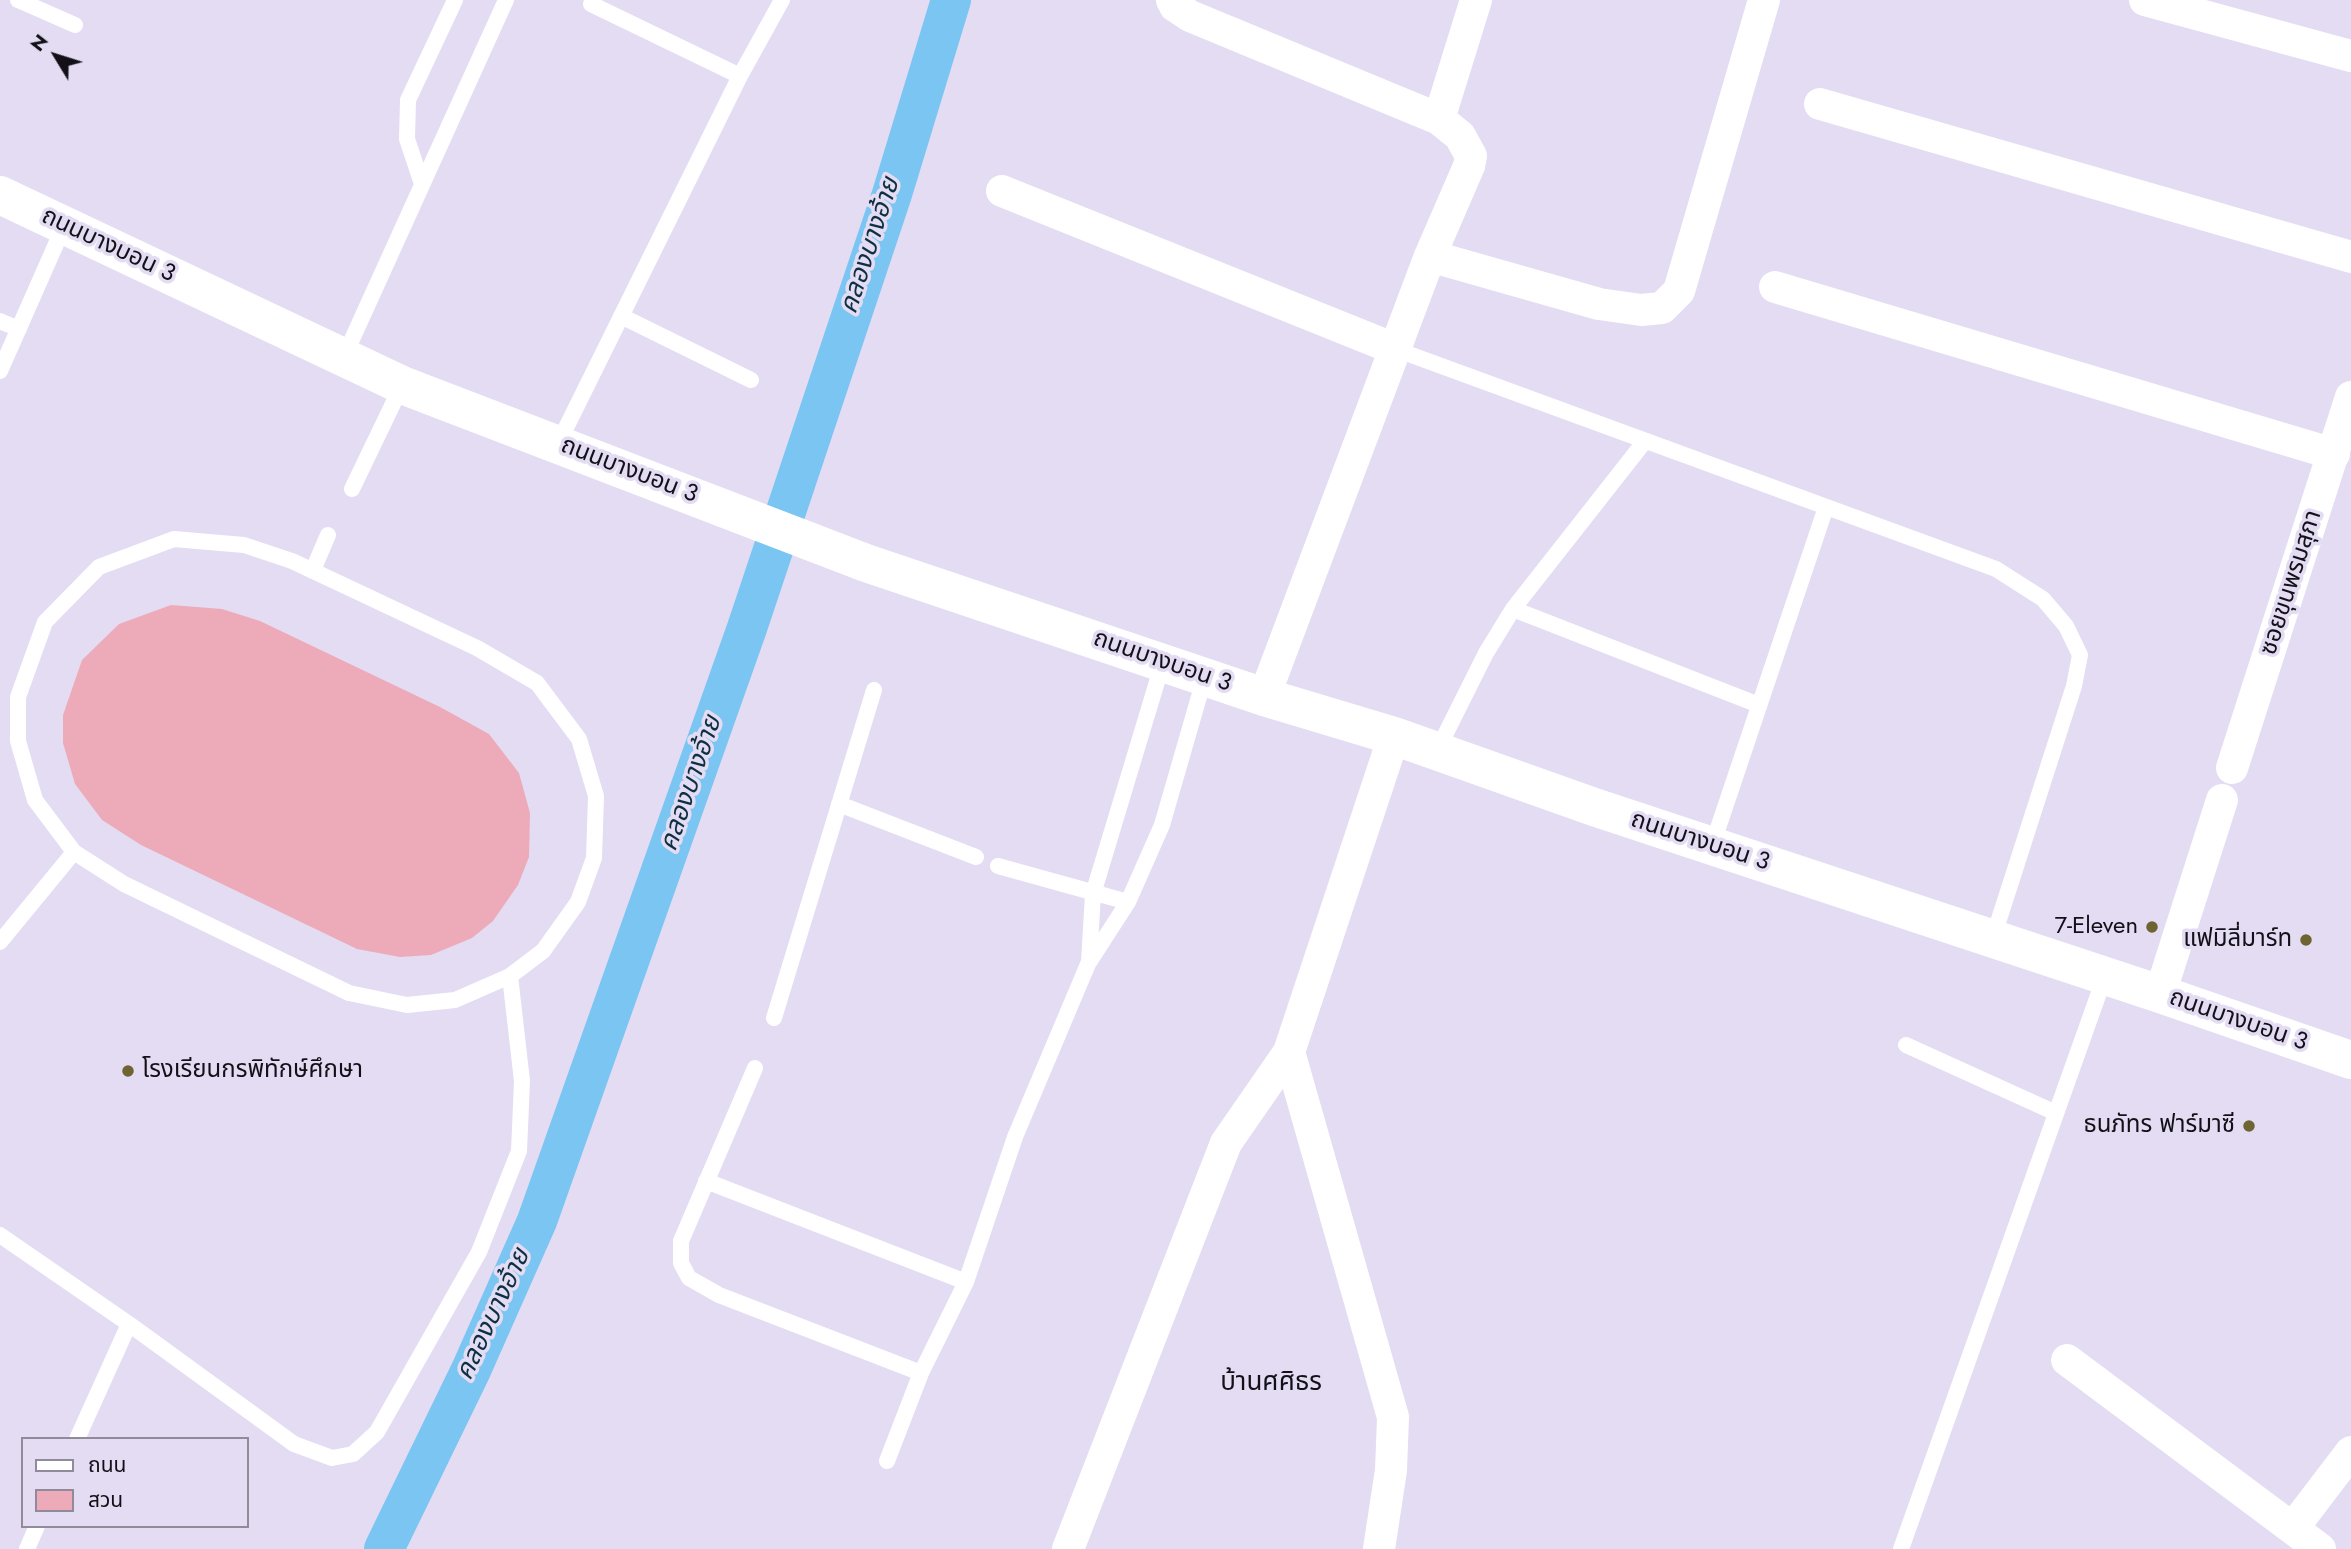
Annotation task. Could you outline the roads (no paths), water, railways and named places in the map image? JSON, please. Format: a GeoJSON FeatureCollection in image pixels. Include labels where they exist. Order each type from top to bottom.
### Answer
{"type":"FeatureCollection","features":[{"type":"Feature","properties":{"kind":"main road","name":"ถนนบางบอน 3"},"geometry":{"type":"LineString","coordinates":[[0,195],[402,385],[866,563],[1264,697],[1394,736],[1712,846],[2351,1060]]}},
{"type":"Feature","properties":{"kind":"street"},"geometry":{"type":"LineString","coordinates":[[1172,0],[1175,6],[1189,16],[1439,120],[1460,136],[1471,156],[1430,256],[1264,697]]}},
{"type":"Feature","properties":{"kind":"street"},"geometry":{"type":"LineString","coordinates":[[1439,120],[1476,0]]}},
{"type":"Feature","properties":{"kind":"street"},"geometry":{"type":"LineString","coordinates":[[1430,256],[1599,304],[1641,310],[1662,308],[1679,291],[1764,0]]}},
{"type":"Feature","properties":{"kind":"street"},"geometry":{"type":"LineString","coordinates":[[2144,0],[2351,56]]}},
{"type":"Feature","properties":{"kind":"street"},"geometry":{"type":"LineString","coordinates":[[1820,104],[2351,257]]}},
{"type":"Feature","properties":{"kind":"street"},"geometry":{"type":"LineString","coordinates":[[1002,191],[1395,349]]}},
{"type":"Feature","properties":{"kind":"street"},"geometry":{"type":"LineString","coordinates":[[1775,287],[2334,454]]}},
{"type":"Feature","properties":{"kind":"street","name":"ซอยขุนพรมสุภา"},"geometry":{"type":"LineString","coordinates":[[2232,768],[2351,397]]}},
{"type":"Feature","properties":{"kind":"street"},"geometry":{"type":"LineString","coordinates":[[1068,1549],[1226,1143],[1289,1052],[1394,736]]}},
{"type":"Feature","properties":{"kind":"street"},"geometry":{"type":"LineString","coordinates":[[2160,994],[2222,800]]}},
{"type":"Feature","properties":{"kind":"street"},"geometry":{"type":"LineString","coordinates":[[1289,1052],[1393,1417],[1391,1470],[1379,1549]]}},
{"type":"Feature","properties":{"kind":"street"},"geometry":{"type":"LineString","coordinates":[[2067,1360],[2320,1549]]}},
{"type":"Feature","properties":{"kind":"street"},"geometry":{"type":"LineString","coordinates":[[2293,1528],[2351,1452]]}},
{"type":"Feature","properties":{"kind":"lane"},"geometry":{"type":"LineString","coordinates":[[18,0],[75,24]]}},
{"type":"Feature","properties":{"kind":"lane"},"geometry":{"type":"LineString","coordinates":[[422,184],[407,139],[408,100],[456,0]]}},
{"type":"Feature","properties":{"kind":"lane"},"geometry":{"type":"LineString","coordinates":[[344,357],[506,0]]}},
{"type":"Feature","properties":{"kind":"lane"},"geometry":{"type":"LineString","coordinates":[[558,443],[740,76],[782,0]]}},
{"type":"Feature","properties":{"kind":"lane"},"geometry":{"type":"LineString","coordinates":[[591,4],[740,76]]}},
{"type":"Feature","properties":{"kind":"lane"},"geometry":{"type":"LineString","coordinates":[[0,371],[64,225]]}},
{"type":"Feature","properties":{"kind":"lane"},"geometry":{"type":"LineString","coordinates":[[621,316],[751,380]]}},
{"type":"Feature","properties":{"kind":"lane"},"geometry":{"type":"LineString","coordinates":[[0,321],[19,329]]}},
{"type":"Feature","properties":{"kind":"lane"},"geometry":{"type":"LineString","coordinates":[[1395,349],[1996,569],[2042,599],[2066,626],[2080,655],[2074,686],[1993,938]]}},
{"type":"Feature","properties":{"kind":"lane"},"geometry":{"type":"LineString","coordinates":[[352,489],[402,385]]}},
{"type":"Feature","properties":{"kind":"lane"},"geometry":{"type":"LineString","coordinates":[[1437,751],[1486,653],[1513,609],[1645,441]]}},
{"type":"Feature","properties":{"kind":"lane"},"geometry":{"type":"LineString","coordinates":[[1712,846],[1826,507]]}},
{"type":"Feature","properties":{"kind":"lane"},"geometry":{"type":"LineString","coordinates":[[313,570],[328,535]]}},
{"type":"Feature","properties":{"kind":"lane"},"geometry":{"type":"LineString","coordinates":[[174,539],[244,545],[313,570],[477,648],[537,683],[579,739],[596,796],[594,858],[578,902],[542,951],[510,976],[455,1000],[407,1005],[349,993],[124,884],[74,852],[35,800],[18,741],[18,697],[45,622],[99,567],[174,539]]}},
{"type":"Feature","properties":{"kind":"lane"},"geometry":{"type":"LineString","coordinates":[[1513,609],[1759,705]]}},
{"type":"Feature","properties":{"kind":"lane"},"geometry":{"type":"LineString","coordinates":[[1088,964],[1093,894],[1163,662]]}},
{"type":"Feature","properties":{"kind":"lane"},"geometry":{"type":"LineString","coordinates":[[887,1461],[921,1374],[966,1282],[1015,1137],[1088,964],[1128,902],[1162,825],[1205,676]]}},
{"type":"Feature","properties":{"kind":"lane"},"geometry":{"type":"LineString","coordinates":[[774,1018],[874,690]]}},
{"type":"Feature","properties":{"kind":"lane"},"geometry":{"type":"LineString","coordinates":[[839,804],[976,857]]}},
{"type":"Feature","properties":{"kind":"lane"},"geometry":{"type":"LineString","coordinates":[[0,942],[74,852]]}},
{"type":"Feature","properties":{"kind":"lane"},"geometry":{"type":"LineString","coordinates":[[998,866],[1128,902]]}},
{"type":"Feature","properties":{"kind":"lane"},"geometry":{"type":"LineString","coordinates":[[0,1235],[130,1324],[294,1444],[332,1458],[353,1454],[377,1432],[479,1252],[519,1151],[522,1081],[510,976]]}},
{"type":"Feature","properties":{"kind":"lane"},"geometry":{"type":"LineString","coordinates":[[1901,1549],[2105,976]]}},
{"type":"Feature","properties":{"kind":"lane"},"geometry":{"type":"LineString","coordinates":[[1906,1045],[2056,1112]]}},
{"type":"Feature","properties":{"kind":"lane"},"geometry":{"type":"LineString","coordinates":[[755,1068],[681,1241],[681,1263],[689,1278],[719,1295],[921,1374]]}},
{"type":"Feature","properties":{"kind":"lane"},"geometry":{"type":"LineString","coordinates":[[706,1181],[966,1282]]}},
{"type":"Feature","properties":{"kind":"lane"},"geometry":{"type":"LineString","coordinates":[[78,1437],[130,1324]]}},
{"type":"Feature","properties":{"kind":"lane"},"geometry":{"type":"LineString","coordinates":[[27,1549],[36,1528]]}},
{"type":"Feature","properties":{"kind":"waterway","name":"คลองบางอ้าย"},"geometry":{"type":"LineString","coordinates":[[384,1549],[471,1370],[537,1221],[747,628],[892,194],[951,0]]}},
{"type":"Feature","properties":{"kind":"place","name":"7-Eleven"},"geometry":{"type":"Point","coordinates":[2152,927]}},
{"type":"Feature","properties":{"kind":"place","name":"แฟมิลี่มาร์ท"},"geometry":{"type":"Point","coordinates":[2306,940]}},
{"type":"Feature","properties":{"kind":"place","name":"โรงเรียนกรพิทักษ์ศึกษา"},"geometry":{"type":"Point","coordinates":[128,1071]}},
{"type":"Feature","properties":{"kind":"place","name":"ธนภัทร ฟาร์มาซี"},"geometry":{"type":"Point","coordinates":[2249,1126]}},
{"type":"Feature","properties":{"kind":"district","name":"บ้านศศิธร"},"geometry":{"type":"Point","coordinates":[1271,1384]}}]}
